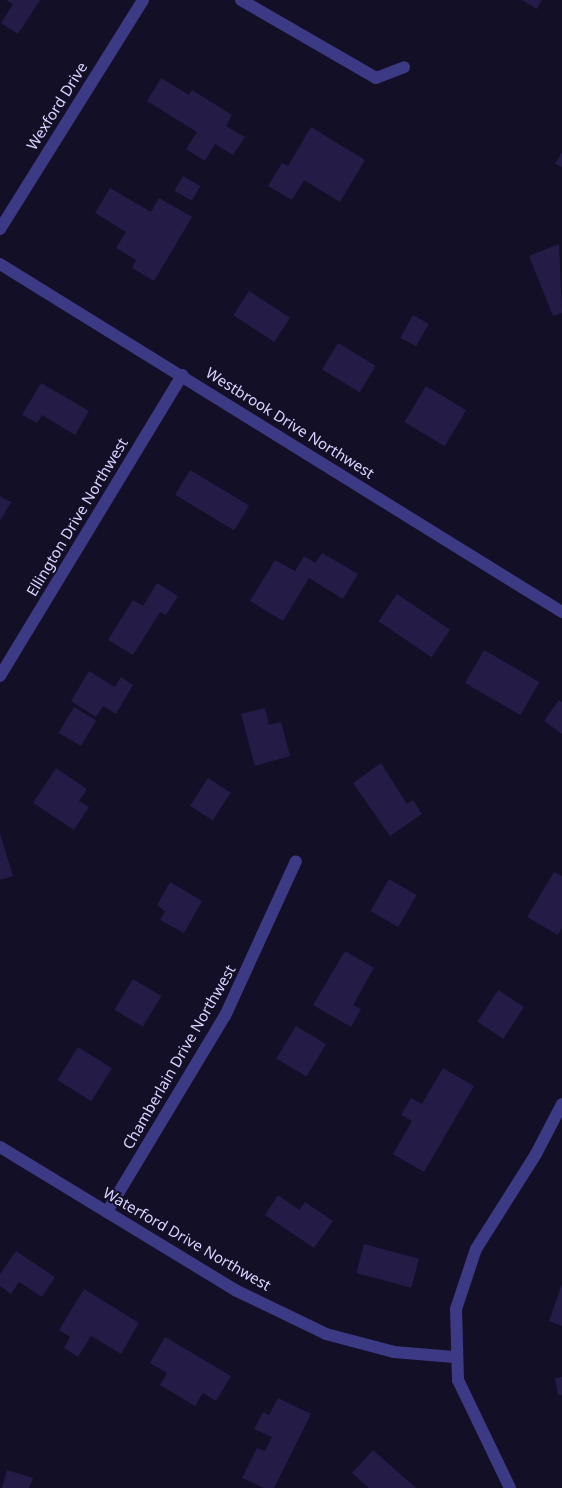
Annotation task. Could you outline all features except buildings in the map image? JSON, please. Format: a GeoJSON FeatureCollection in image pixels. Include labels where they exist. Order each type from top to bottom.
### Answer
{"type":"FeatureCollection","features":[{"type":"Feature","properties":{"kind":"street","name":"Wexford Drive"},"geometry":{"type":"LineString","coordinates":[[0,229],[142,0]]}},
{"type":"Feature","properties":{"kind":"street"},"geometry":{"type":"LineString","coordinates":[[241,0],[376,78],[404,67]]}},
{"type":"Feature","properties":{"kind":"street","name":"Westbrook Drive Northwest"},"geometry":{"type":"LineString","coordinates":[[0,264],[562,612]]}},
{"type":"Feature","properties":{"kind":"street","name":"Ellington Drive Northwest"},"geometry":{"type":"LineString","coordinates":[[0,676],[182,375]]}},
{"type":"Feature","properties":{"kind":"street","name":"Chamberlain Drive Northwest"},"geometry":{"type":"LineString","coordinates":[[107,1212],[225,1016],[296,861]]}},
{"type":"Feature","properties":{"kind":"street"},"geometry":{"type":"LineString","coordinates":[[510,1488],[463,1397],[454,1357],[456,1308],[476,1249],[536,1154],[562,1104]]}},
{"type":"Feature","properties":{"kind":"street","name":"Waterford Drive Northwest"},"geometry":{"type":"LineString","coordinates":[[0,1147],[236,1290],[326,1334],[394,1352],[454,1357]]}}]}
